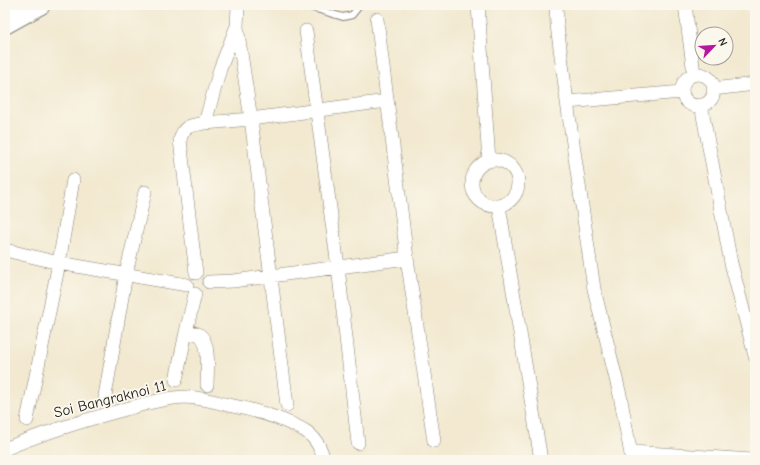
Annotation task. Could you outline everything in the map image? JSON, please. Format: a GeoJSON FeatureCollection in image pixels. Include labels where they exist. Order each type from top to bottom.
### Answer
{"type":"FeatureCollection","features":[{"type":"Feature","properties":{"kind":"main road"},"geometry":{"type":"LineString","coordinates":[[5,9],[10,5]]}},
{"type":"Feature","properties":{"kind":"main road"},"geometry":{"type":"LineString","coordinates":[[5,26],[41,5]]}},
{"type":"Feature","properties":{"kind":"street"},"geometry":{"type":"LineString","coordinates":[[478,5],[489,161]]}},
{"type":"Feature","properties":{"kind":"street"},"geometry":{"type":"LineString","coordinates":[[556,5],[557,25],[567,102],[594,289],[620,395],[632,456],[752,460],[755,452]]}},
{"type":"Feature","properties":{"kind":"street"},"geometry":{"type":"LineString","coordinates":[[685,5],[694,74]]}},
{"type":"Feature","properties":{"kind":"street"},"geometry":{"type":"LineString","coordinates":[[238,6],[237,27],[251,119],[287,406]]}},
{"type":"Feature","properties":{"kind":"street"},"geometry":{"type":"LineString","coordinates":[[377,19],[407,258],[434,441]]}},
{"type":"Feature","properties":{"kind":"street"},"geometry":{"type":"LineString","coordinates":[[205,124],[220,69],[237,27]]}},
{"type":"Feature","properties":{"kind":"street"},"geometry":{"type":"LineString","coordinates":[[306,31],[338,267],[358,443]]}},
{"type":"Feature","properties":{"kind":"street"},"geometry":{"type":"LineString","coordinates":[[694,74],[705,76],[712,84],[713,89],[712,98],[705,104],[696,106],[686,101],[682,92],[682,86],[685,81],[689,76],[694,74]]}},
{"type":"Feature","properties":{"kind":"street"},"geometry":{"type":"LineString","coordinates":[[713,89],[755,84]]}},
{"type":"Feature","properties":{"kind":"street"},"geometry":{"type":"LineString","coordinates":[[567,102],[682,92]]}},
{"type":"Feature","properties":{"kind":"street"},"geometry":{"type":"LineString","coordinates":[[196,273],[180,140],[182,132],[188,126],[388,101]]}},
{"type":"Feature","properties":{"kind":"street"},"geometry":{"type":"LineString","coordinates":[[701,105],[731,263],[755,356]]}},
{"type":"Feature","properties":{"kind":"street"},"geometry":{"type":"LineString","coordinates":[[489,161],[501,161],[507,164],[512,167],[518,178],[517,191],[510,201],[499,206],[487,205],[478,199],[472,188],[473,177],[479,167],[489,161]]}},
{"type":"Feature","properties":{"kind":"street"},"geometry":{"type":"LineString","coordinates":[[26,420],[59,263],[73,180]]}},
{"type":"Feature","properties":{"kind":"street"},"geometry":{"type":"LineString","coordinates":[[105,396],[126,274],[145,192]]}},
{"type":"Feature","properties":{"kind":"street"},"geometry":{"type":"LineString","coordinates":[[499,206],[542,460]]}},
{"type":"Feature","properties":{"kind":"street"},"geometry":{"type":"LineString","coordinates":[[5,250],[59,263],[126,274],[191,290],[204,293],[207,290],[209,282],[204,274],[196,273],[189,277],[191,290],[186,332],[176,380]]}},
{"type":"Feature","properties":{"kind":"street"},"geometry":{"type":"LineString","coordinates":[[209,282],[233,281],[407,258]]}},
{"type":"Feature","properties":{"kind":"street"},"geometry":{"type":"LineString","coordinates":[[186,332],[199,335],[206,342],[207,385]]}},
{"type":"Feature","properties":{"kind":"street","name":"Soi Bangraknoi 11"},"geometry":{"type":"LineString","coordinates":[[5,449],[38,435],[92,418],[140,405],[184,397],[199,398],[264,412],[297,426],[314,437],[321,449],[324,460]]}},
{"type":"Feature","properties":{"kind":"lane"},"geometry":{"type":"LineString","coordinates":[[303,5],[343,17],[352,15],[360,5]]}}]}
